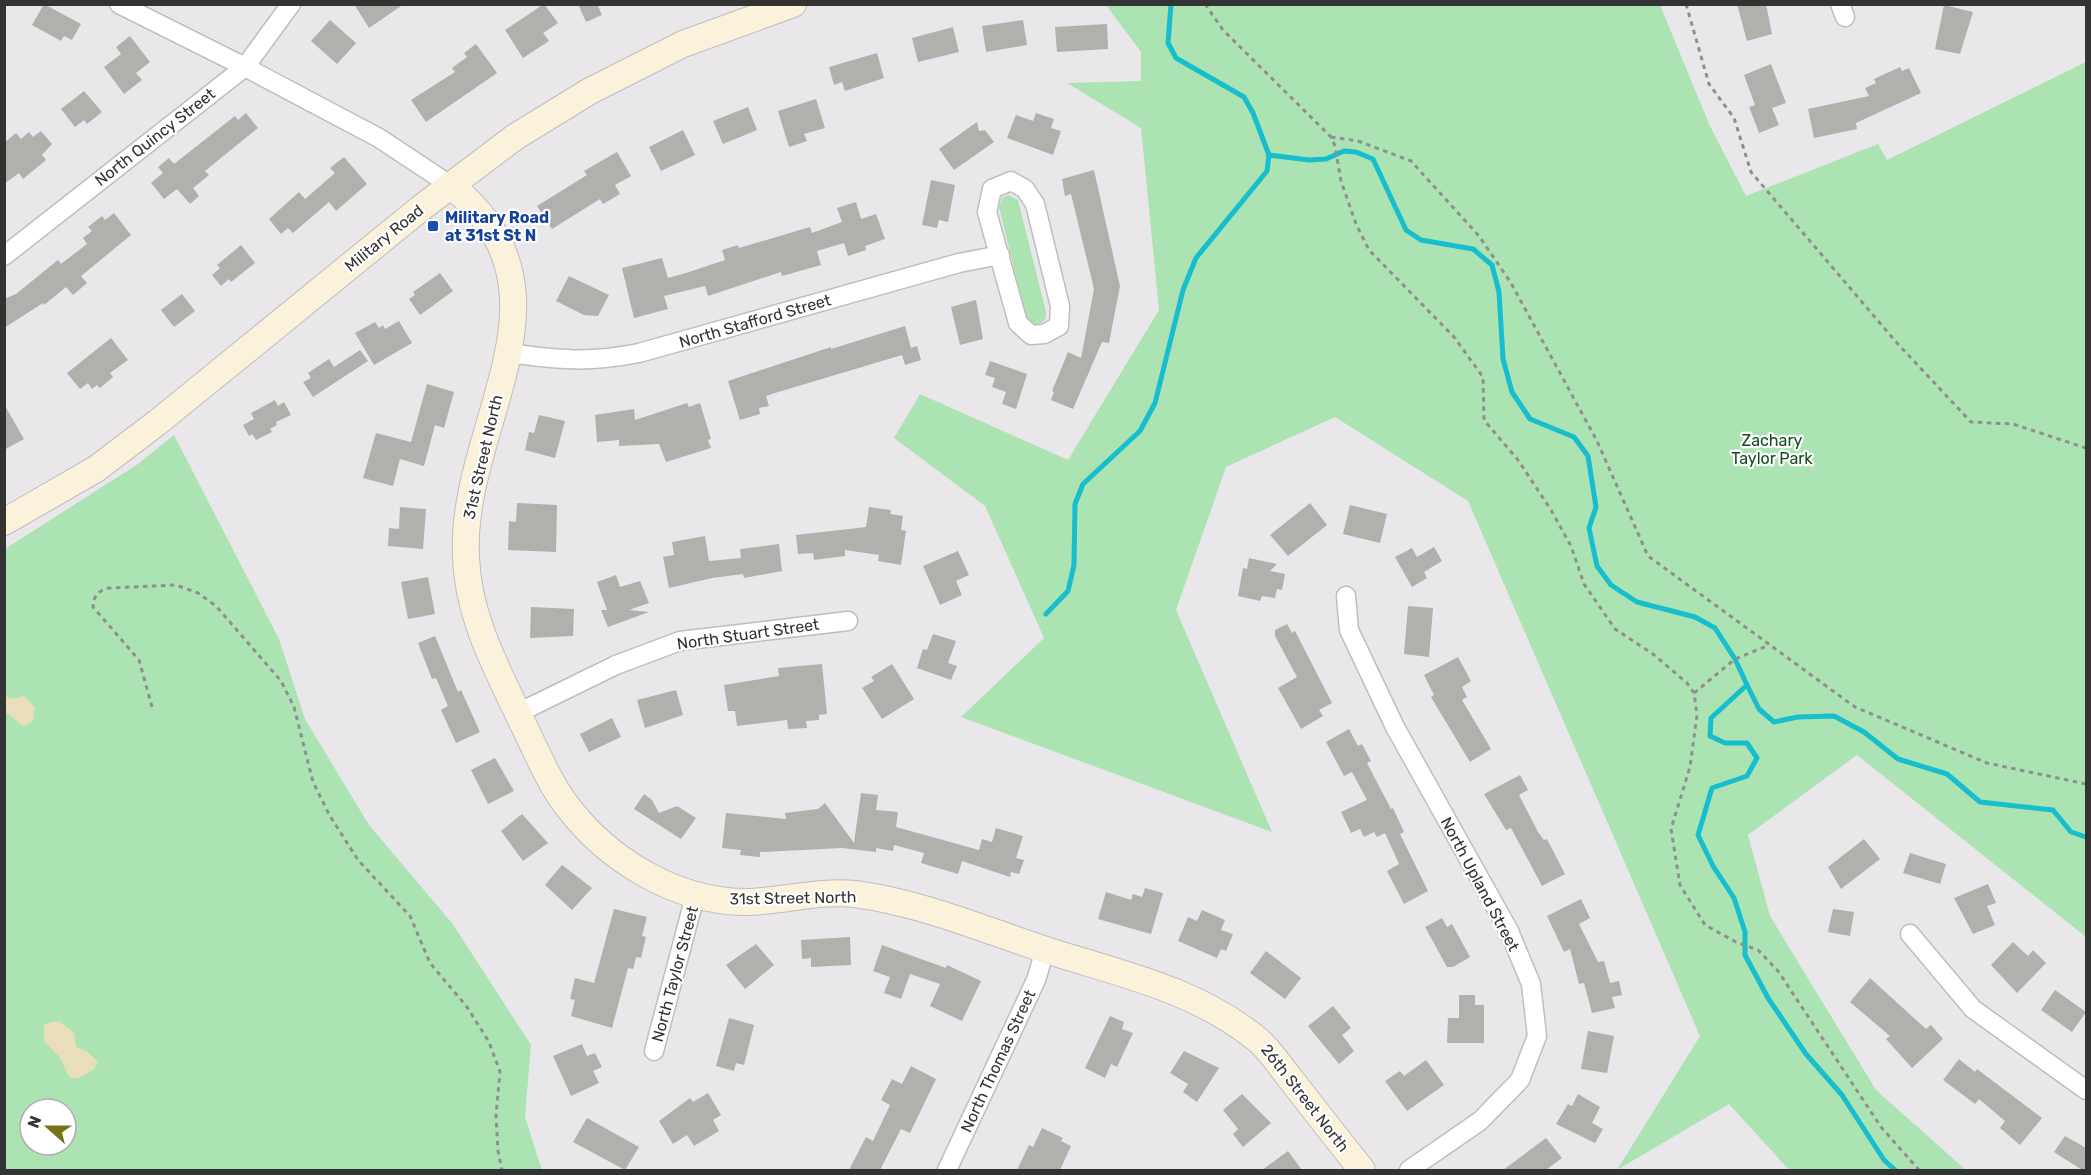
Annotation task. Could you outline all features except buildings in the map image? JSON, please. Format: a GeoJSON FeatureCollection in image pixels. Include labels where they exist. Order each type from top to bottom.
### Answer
{"type":"FeatureCollection","features":[{"type":"Feature","properties":{"kind":"street","name":"31st Street North"},"geometry":{"type":"LineString","coordinates":[[119,4],[379,138],[450,185],[477,207],[509,270],[515,306],[508,353],[470,501],[466,557],[477,621],[554,786],[590,833],[627,863],[695,896],[745,902],[849,894],[900,902],[962,919],[1045,950]]}},
{"type":"Feature","properties":{"kind":"street","name":"North Quincy Street"},"geometry":{"type":"LineString","coordinates":[[4,255],[245,67],[291,4]]}},
{"type":"Feature","properties":{"kind":"street","name":"Military Road"},"geometry":{"type":"LineString","coordinates":[[4,522],[96,469],[450,185],[514,137],[590,91],[683,44],[793,4]]}},
{"type":"Feature","properties":{"kind":"street"},"geometry":{"type":"LineString","coordinates":[[1011,181],[1025,189],[1035,204],[1060,306],[1059,326],[1044,334],[1031,335],[1018,324],[1000,255],[987,212],[992,189],[1011,181]]}},
{"type":"Feature","properties":{"kind":"street","name":"North Stafford Street"},"geometry":{"type":"LineString","coordinates":[[508,353],[566,361],[601,361],[959,263],[1000,255]]}},
{"type":"Feature","properties":{"kind":"street","name":"North Upland Street"},"geometry":{"type":"LineString","coordinates":[[1346,596],[1349,630],[1395,727],[1509,931],[1531,984],[1537,1036],[1520,1080],[1480,1121],[1409,1170]]}},
{"type":"Feature","properties":{"kind":"street","name":"North Stuart Street"},"geometry":{"type":"LineString","coordinates":[[518,713],[616,665],[680,641],[848,621]]}},
{"type":"Feature","properties":{"kind":"street","name":"North Taylor Street"},"geometry":{"type":"LineString","coordinates":[[654,1052],[695,896]]}},
{"type":"Feature","properties":{"kind":"street"},"geometry":{"type":"LineString","coordinates":[[1910,934],[1973,1009],[2086,1090]]}},
{"type":"Feature","properties":{"kind":"street","name":"North Thomas Street"},"geometry":{"type":"LineString","coordinates":[[947,1170],[1036,980],[1045,950]]}},
{"type":"Feature","properties":{"kind":"street","name":"26th Street North"},"geometry":{"type":"LineString","coordinates":[[1045,950],[1178,992],[1219,1013],[1260,1041],[1362,1170]]}},
{"type":"Feature","properties":{"kind":"path"},"geometry":{"type":"LineString","coordinates":[[1205,4],[1223,30],[1331,137],[1335,146],[1341,181],[1356,224],[1369,250],[1454,337],[1483,377],[1484,420],[1518,460],[1551,510],[1571,546],[1584,584],[1615,629],[1653,654],[1687,683],[1694,693],[1698,715],[1690,767],[1671,829],[1680,885],[1705,925],[1736,942],[1758,950],[1778,970],[1881,1127],[1918,1170]]}},
{"type":"Feature","properties":{"kind":"path"},"geometry":{"type":"LineString","coordinates":[[1686,4],[1709,84],[1734,118],[1751,172],[1897,343],[1971,422],[2013,424],[2086,448]]}},
{"type":"Feature","properties":{"kind":"path"},"geometry":{"type":"LineString","coordinates":[[1331,137],[1358,141],[1411,161],[1479,236],[1511,283],[1597,441],[1647,556],[1768,646],[1856,707],[1987,763],[2086,784]]}},
{"type":"Feature","properties":{"kind":"path"},"geometry":{"type":"LineString","coordinates":[[152,707],[139,660],[93,607],[93,598],[99,591],[109,588],[176,585],[198,593],[216,606],[281,681],[294,707],[313,783],[330,816],[358,860],[410,916],[430,963],[467,1007],[489,1042],[500,1072],[496,1115],[498,1151],[502,1170]]}},
{"type":"Feature","properties":{"kind":"path"},"geometry":{"type":"LineString","coordinates":[[1694,693],[1735,659],[1768,646]]}},
{"type":"Feature","properties":{"kind":"green space","name":"Zachary Taylor Park"},"geometry":{"type":"Polygon","coordinates":[[[1106,5],[1660,5],[1709,124],[1746,196],[1878,144],[1887,160],[2086,62],[2086,937],[1857,755],[1748,835],[1770,916],[1876,1090],[1966,1170],[1789,1170],[1729,1104],[1617,1170],[1700,1036],[1468,501],[1335,417],[1226,467],[1176,610],[1272,832],[961,717],[1044,638],[985,506],[894,438],[920,394],[1068,460],[1159,310],[1141,128],[1067,83],[1141,81],[1141,52],[1106,5]]]}},
{"type":"Feature","properties":{"kind":"green space"},"geometry":{"type":"Polygon","coordinates":[[[1008,195],[1018,200],[1046,312],[1046,318],[1040,324],[1034,325],[1026,318],[999,207],[1002,198],[1008,195]]]}},
{"type":"Feature","properties":{"kind":"green space"},"geometry":{"type":"Polygon","coordinates":[[[174,435],[279,639],[305,719],[369,825],[452,923],[531,1045],[525,1117],[542,1170],[5,1170],[5,549],[138,464],[174,435]]]}},
{"type":"Feature","properties":{"kind":"sand"},"geometry":{"type":"Polygon","coordinates":[[[4,696],[13,699],[24,696],[35,708],[33,721],[23,726],[5,712],[4,696]]]}},
{"type":"Feature","properties":{"kind":"sand"},"geometry":{"type":"Polygon","coordinates":[[[59,1021],[74,1033],[76,1047],[87,1051],[98,1062],[94,1069],[78,1079],[69,1077],[60,1058],[44,1041],[44,1024],[59,1021]]]}},
{"type":"Feature","properties":{"kind":"waterway"},"geometry":{"type":"LineString","coordinates":[[1046,614],[1068,591],[1074,565],[1075,504],[1083,484],[1140,431],[1155,403],[1183,290],[1196,258],[1267,171],[1269,155],[1253,113],[1244,97],[1176,58],[1168,43],[1171,4]]}},
{"type":"Feature","properties":{"kind":"waterway"},"geometry":{"type":"LineString","coordinates":[[1269,155],[1309,160],[1326,159],[1344,151],[1356,152],[1373,159],[1406,230],[1421,240],[1473,249],[1492,265],[1499,292],[1503,359],[1512,392],[1530,419],[1574,437],[1588,456],[1596,507],[1589,528],[1597,566],[1611,585],[1637,602],[1695,617],[1715,628],[1735,659],[1747,685],[1711,718],[1710,736],[1725,743],[1747,743],[1757,758],[1747,776],[1712,788],[1698,835],[1713,866],[1734,898],[1745,932],[1745,955],[1768,998],[1806,1054],[1842,1095],[1884,1160],[1895,1170]]}},
{"type":"Feature","properties":{"kind":"waterway"},"geometry":{"type":"LineString","coordinates":[[1747,685],[1759,709],[1774,722],[1798,717],[1834,716],[1864,732],[1898,759],[1947,774],[1980,802],[2053,810],[2071,832],[2086,837]]}},
{"type":"Feature","properties":{"kind":"place","name":"Military Road at 31st St N"},"geometry":{"type":"Point","coordinates":[433,226]}}]}
